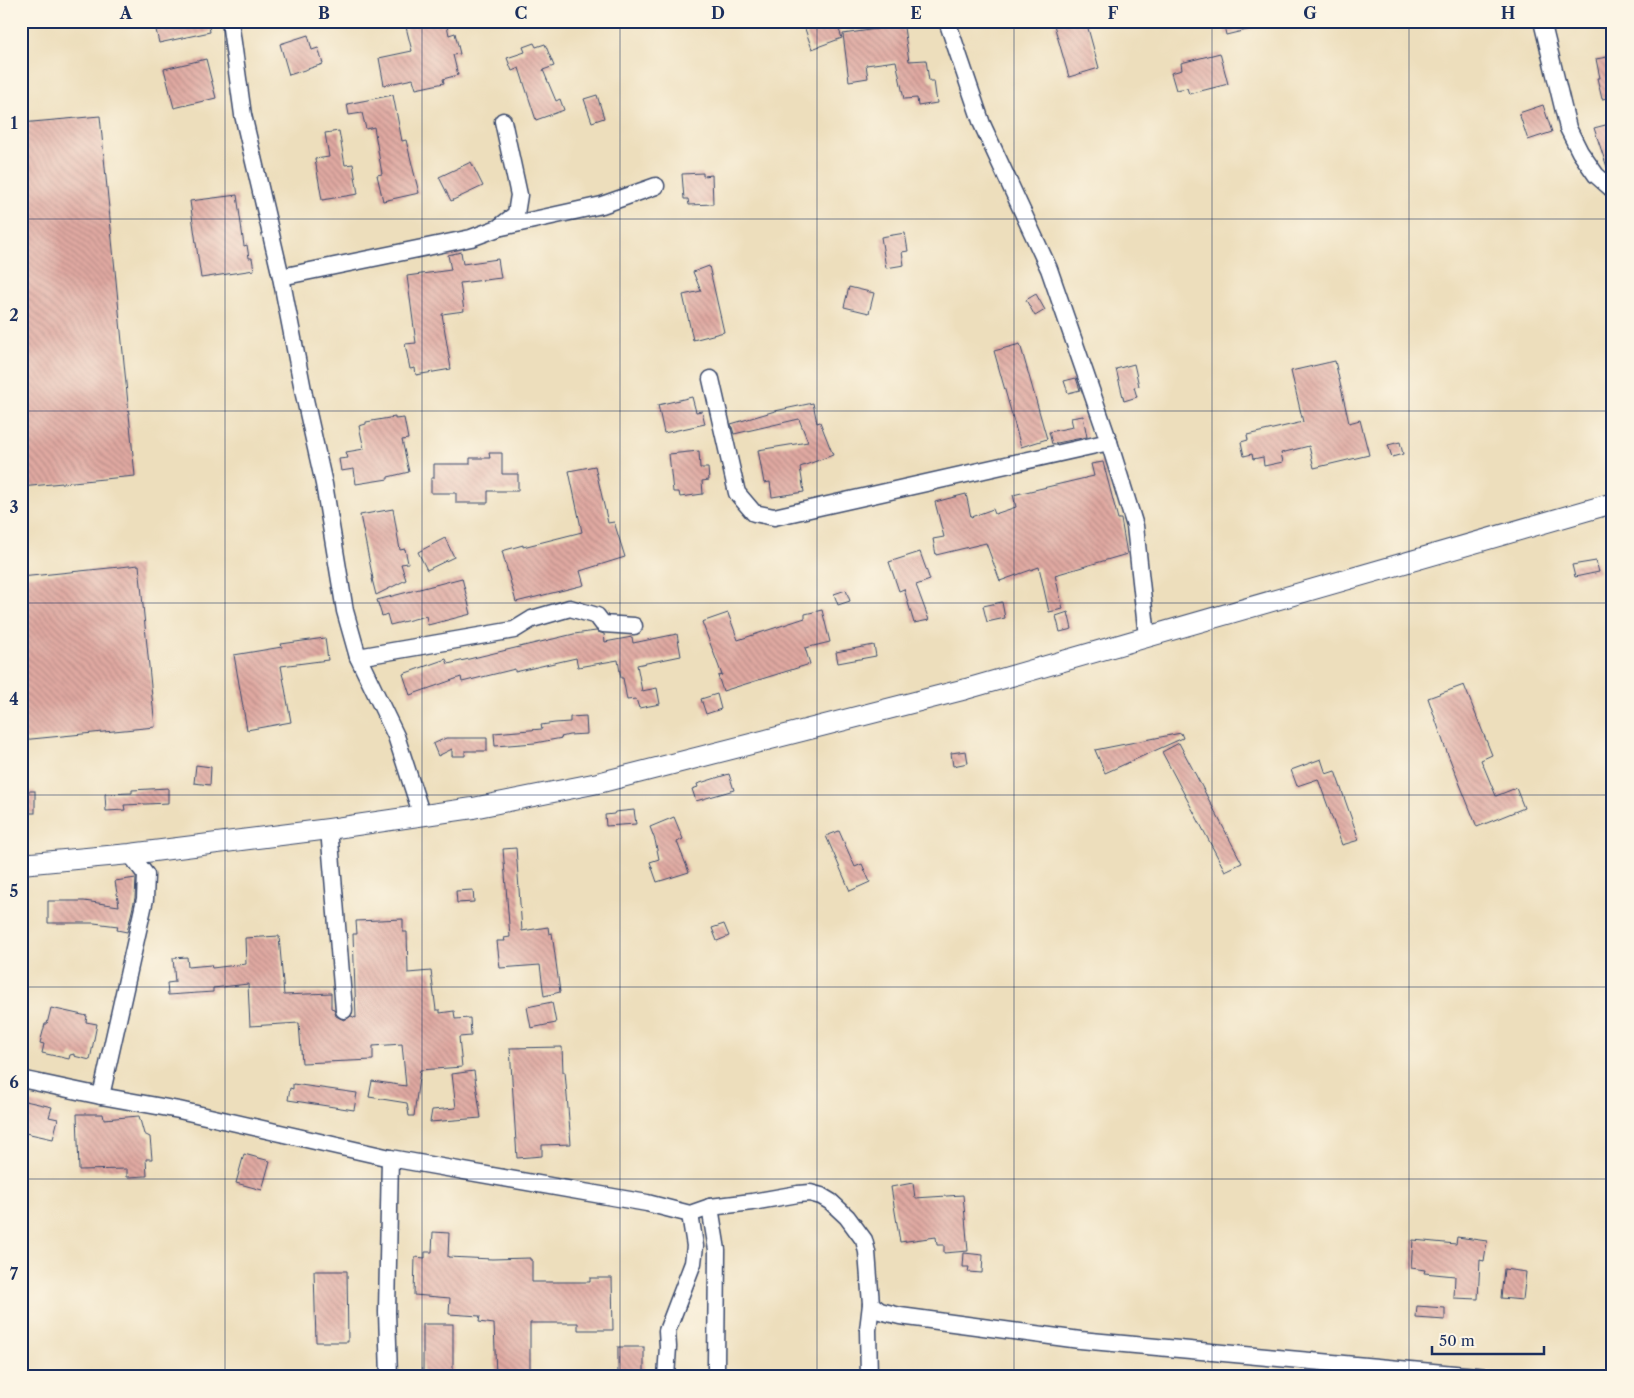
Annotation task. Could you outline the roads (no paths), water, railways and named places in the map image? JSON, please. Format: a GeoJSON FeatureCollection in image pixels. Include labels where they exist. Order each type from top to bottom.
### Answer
{"type":"FeatureCollection","features":[{"type":"Feature","properties":{"kind":"main road"},"geometry":{"type":"LineString","coordinates":[[21,864],[130,854],[330,829],[473,808],[598,783],[957,692],[1613,502]]}},
{"type":"Feature","properties":{"kind":"street"},"geometry":{"type":"LineString","coordinates":[[230,21],[242,115],[281,277],[324,484],[345,611],[358,657],[396,736],[422,816]]}},
{"type":"Feature","properties":{"kind":"street"},"geometry":{"type":"LineString","coordinates":[[947,21],[982,124],[1049,269],[1109,442],[1135,526],[1147,637]]}},
{"type":"Feature","properties":{"kind":"street"},"geometry":{"type":"LineString","coordinates":[[1542,21],[1568,128],[1580,152],[1596,175],[1613,190]]}},
{"type":"Feature","properties":{"kind":"street"},"geometry":{"type":"LineString","coordinates":[[498,228],[516,214],[519,195],[503,121]]}},
{"type":"Feature","properties":{"kind":"street"},"geometry":{"type":"LineString","coordinates":[[281,277],[471,238],[498,228],[602,206],[656,186]]}},
{"type":"Feature","properties":{"kind":"street"},"geometry":{"type":"LineString","coordinates":[[711,379],[737,493],[754,513],[774,517],[1109,442]]}},
{"type":"Feature","properties":{"kind":"street"},"geometry":{"type":"LineString","coordinates":[[358,657],[514,630],[532,619],[570,608],[597,616],[603,624],[634,626]]}},
{"type":"Feature","properties":{"kind":"street"},"geometry":{"type":"LineString","coordinates":[[330,829],[344,1010]]}},
{"type":"Feature","properties":{"kind":"street"},"geometry":{"type":"LineString","coordinates":[[101,1096],[145,899],[146,875],[130,854]]}},
{"type":"Feature","properties":{"kind":"street"},"geometry":{"type":"LineString","coordinates":[[21,1079],[179,1110],[390,1158],[647,1203],[690,1214],[710,1207],[810,1194],[821,1196],[832,1202],[847,1216],[864,1240],[867,1252],[871,1304],[868,1330],[869,1377]]}},
{"type":"Feature","properties":{"kind":"street"},"geometry":{"type":"LineString","coordinates":[[389,1377],[387,1312],[390,1158]]}},
{"type":"Feature","properties":{"kind":"street"},"geometry":{"type":"LineString","coordinates":[[710,1207],[717,1250],[717,1377]]}},
{"type":"Feature","properties":{"kind":"street"},"geometry":{"type":"LineString","coordinates":[[666,1377],[667,1331],[693,1263],[695,1246],[690,1214]]}},
{"type":"Feature","properties":{"kind":"street"},"geometry":{"type":"LineString","coordinates":[[871,1304],[880,1311],[900,1316],[1080,1340],[1488,1377]]}}]}
